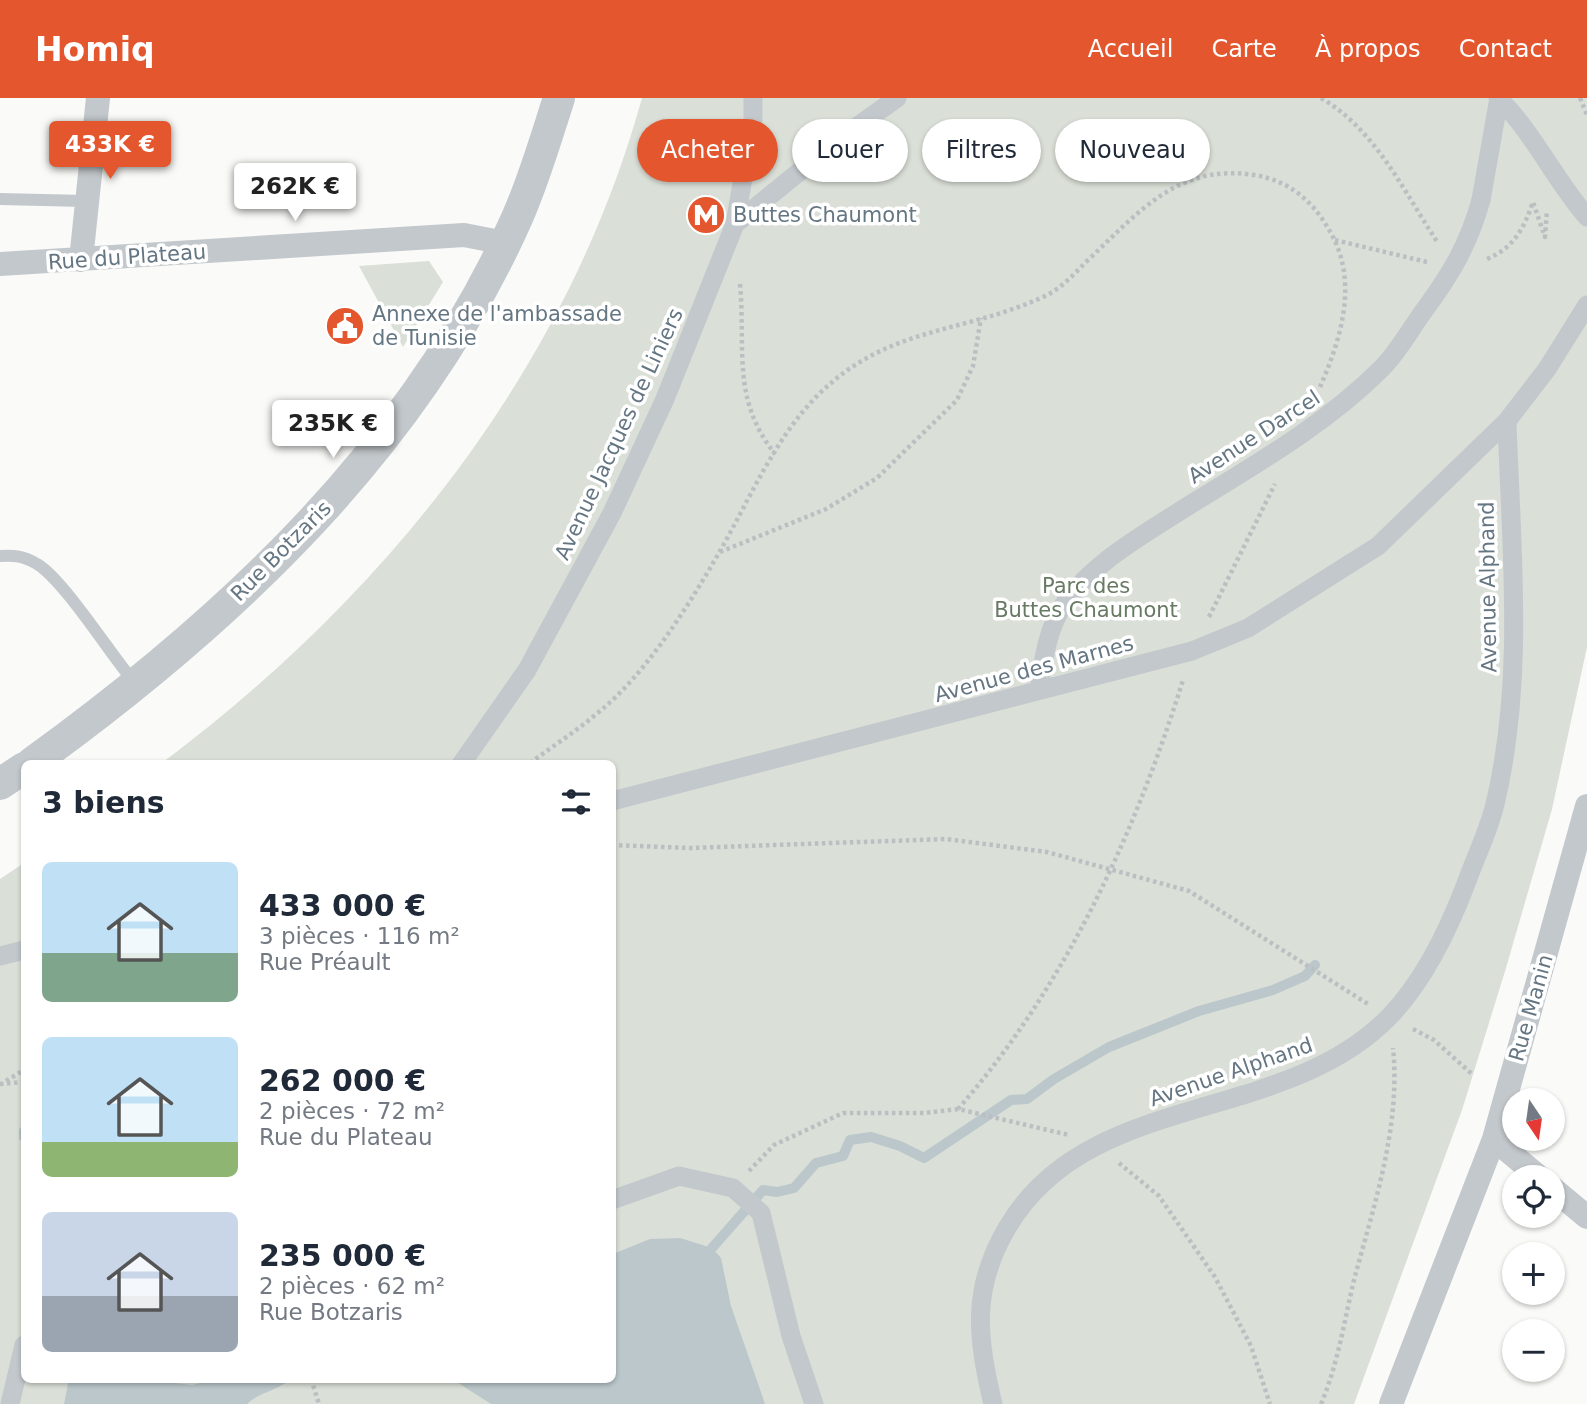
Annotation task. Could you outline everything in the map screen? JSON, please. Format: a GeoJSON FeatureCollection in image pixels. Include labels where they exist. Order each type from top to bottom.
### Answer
{"type":"FeatureCollection","features":[{"type":"Feature","properties":{"kind":"street"},"geometry":{"type":"LineString","coordinates":[[81,260],[85,201],[98,98]]}},
{"type":"Feature","properties":{"kind":"street","name":"Rue Botzaris"},"geometry":{"type":"LineString","coordinates":[[36,760],[137,685],[274,563],[368,459],[451,342],[505,243],[518,217],[559,98]]}},
{"type":"Feature","properties":{"kind":"street","name":"Avenue Jacques de Liniers"},"geometry":{"type":"LineString","coordinates":[[464,760],[527,670],[612,513],[665,399],[735,224],[753,120],[753,98]]}},
{"type":"Feature","properties":{"kind":"street"},"geometry":{"type":"LineString","coordinates":[[735,224],[842,138],[897,98]]}},
{"type":"Feature","properties":{"kind":"street"},"geometry":{"type":"LineString","coordinates":[[1499,98],[1521,121],[1572,200],[1587,217]]}},
{"type":"Feature","properties":{"kind":"street","name":"Avenue Darcel"},"geometry":{"type":"LineString","coordinates":[[1039,690],[1045,647],[1062,606],[1079,586],[1101,566],[1156,527],[1297,439],[1337,410],[1384,366],[1458,263],[1481,200],[1499,98]]}},
{"type":"Feature","properties":{"kind":"street","name":"Rue du Plateau"},"geometry":{"type":"LineString","coordinates":[[0,264],[464,235],[505,243]]}},
{"type":"Feature","properties":{"kind":"street","name":"Avenue des Marnes"},"geometry":{"type":"LineString","coordinates":[[616,799],[1192,651],[1248,628],[1378,546],[1507,421],[1547,369],[1587,305]]}},
{"type":"Feature","properties":{"kind":"street","name":"Avenue Alphand"},"geometry":{"type":"LineString","coordinates":[[992,1404],[978,1327],[983,1284],[998,1243],[1019,1208],[1046,1177],[1094,1146],[1307,1073],[1345,1054],[1390,1017],[1423,972],[1453,918],[1494,806],[1508,729],[1514,655],[1507,421]]}},
{"type":"Feature","properties":{"kind":"street"},"geometry":{"type":"LineString","coordinates":[[0,784],[21,770]]}},
{"type":"Feature","properties":{"kind":"street","name":"Rue Manin"},"geometry":{"type":"LineString","coordinates":[[1391,1404],[1494,1139],[1587,806]]}},
{"type":"Feature","properties":{"kind":"street"},"geometry":{"type":"LineString","coordinates":[[0,956],[21,951]]}},
{"type":"Feature","properties":{"kind":"street"},"geometry":{"type":"LineString","coordinates":[[1494,1139],[1525,1165]]}},
{"type":"Feature","properties":{"kind":"street"},"geometry":{"type":"LineString","coordinates":[[616,1199],[679,1176],[733,1188],[761,1213],[791,1336],[814,1404]]}},
{"type":"Feature","properties":{"kind":"street"},"geometry":{"type":"LineString","coordinates":[[1565,1199],[1587,1217]]}},
{"type":"Feature","properties":{"kind":"street"},"geometry":{"type":"LineString","coordinates":[[10,1404],[21,1358]]}},
{"type":"Feature","properties":{"kind":"lane"},"geometry":{"type":"LineString","coordinates":[[0,198],[85,201]]}},
{"type":"Feature","properties":{"kind":"lane"},"geometry":{"type":"LineString","coordinates":[[0,556],[17,555],[40,565],[71,600],[137,685]]}},
{"type":"Feature","properties":{"kind":"path"},"geometry":{"type":"LineString","coordinates":[[1321,98],[1362,131],[1458,263]]}},
{"type":"Feature","properties":{"kind":"path"},"geometry":{"type":"LineString","coordinates":[[1580,98],[1587,115]]}},
{"type":"Feature","properties":{"kind":"path"},"geometry":{"type":"LineString","coordinates":[[534,760],[602,709],[664,641],[775,454],[815,398],[843,372],[882,348],[1055,292],[1143,206],[1189,180],[1227,171],[1268,178],[1294,188],[1317,210],[1335,240],[1346,296],[1341,331],[1318,391]]}},
{"type":"Feature","properties":{"kind":"path"},"geometry":{"type":"LineString","coordinates":[[1335,240],[1458,263],[1487,259],[1501,253],[1523,231],[1533,202],[1545,237],[1547,208],[1572,200]]}},
{"type":"Feature","properties":{"kind":"path"},"geometry":{"type":"LineString","coordinates":[[739,277],[744,380],[749,414],[757,432],[775,454]]}},
{"type":"Feature","properties":{"kind":"path"},"geometry":{"type":"LineString","coordinates":[[719,552],[826,509],[877,478],[957,400],[972,366],[981,318]]}},
{"type":"Feature","properties":{"kind":"path"},"geometry":{"type":"LineString","coordinates":[[958,1108],[1000,1060],[1037,1003],[1112,868],[1158,760],[1192,651],[1297,439]]}},
{"type":"Feature","properties":{"kind":"path"},"geometry":{"type":"LineString","coordinates":[[616,845],[689,848],[946,839],[1047,852],[1112,868],[1189,891],[1329,981],[1434,1040],[1473,1076]]}},
{"type":"Feature","properties":{"kind":"path"},"geometry":{"type":"LineString","coordinates":[[1321,1404],[1344,1333],[1354,1280],[1371,1226],[1389,1135],[1395,1064],[1390,1017]]}},
{"type":"Feature","properties":{"kind":"path"},"geometry":{"type":"LineString","coordinates":[[2,1083],[21,1072]]}},
{"type":"Feature","properties":{"kind":"path"},"geometry":{"type":"LineString","coordinates":[[2,1083],[21,1082]]}},
{"type":"Feature","properties":{"kind":"path"},"geometry":{"type":"LineString","coordinates":[[733,1188],[774,1144],[844,1113],[925,1113],[958,1108],[1064,1133],[1094,1146],[1159,1196],[1215,1277],[1251,1346],[1270,1404]]}},
{"type":"Feature","properties":{"kind":"path"},"geometry":{"type":"LineString","coordinates":[[312,1383],[318,1404]]}},
{"type":"Feature","properties":{"kind":"green space","name":"Parc des Buttes Chaumont"},"geometry":{"type":"Polygon","coordinates":[[[642,98],[1587,98],[1587,647],[1552,809],[1506,968],[1462,1110],[1354,1404],[0,1404],[0,879],[21,865],[21,1383],[616,1383],[616,760],[166,760],[244,698],[321,627],[392,551],[457,470],[516,384],[567,293],[609,198],[642,98]]]}},
{"type":"Feature","properties":{"kind":"green space"},"geometry":{"type":"Polygon","coordinates":[[[429,261],[443,282],[403,347],[359,266],[429,261]]]}},
{"type":"Feature","properties":{"kind":"shaded area"},"geometry":{"type":"Polygon","coordinates":[[[680,1238],[712,1248],[721,1258],[731,1306],[765,1404],[491,1404],[458,1383],[616,1383],[616,1253],[650,1239],[680,1238]]]}},
{"type":"Feature","properties":{"kind":"shaded area"},"geometry":{"type":"Polygon","coordinates":[[[68,1383],[285,1383],[247,1404],[64,1404],[68,1383]]]}},
{"type":"Feature","properties":{"kind":"waterway"},"geometry":{"type":"LineString","coordinates":[[712,1248],[763,1190],[777,1192],[794,1188],[816,1163],[843,1156],[850,1140],[871,1137],[900,1146],[924,1158],[1011,1100],[1027,1099],[1054,1079],[1109,1047],[1199,1011],[1273,990],[1305,976],[1315,965]]}},
{"type":"Feature","properties":{"kind":"place","name":"Buttes Chaumont"},"geometry":{"type":"Point","coordinates":[706,215]}},
{"type":"Feature","properties":{"kind":"place","name":"Annexe de l'ambassade de Tunisie"},"geometry":{"type":"Point","coordinates":[345,326]}}]}
